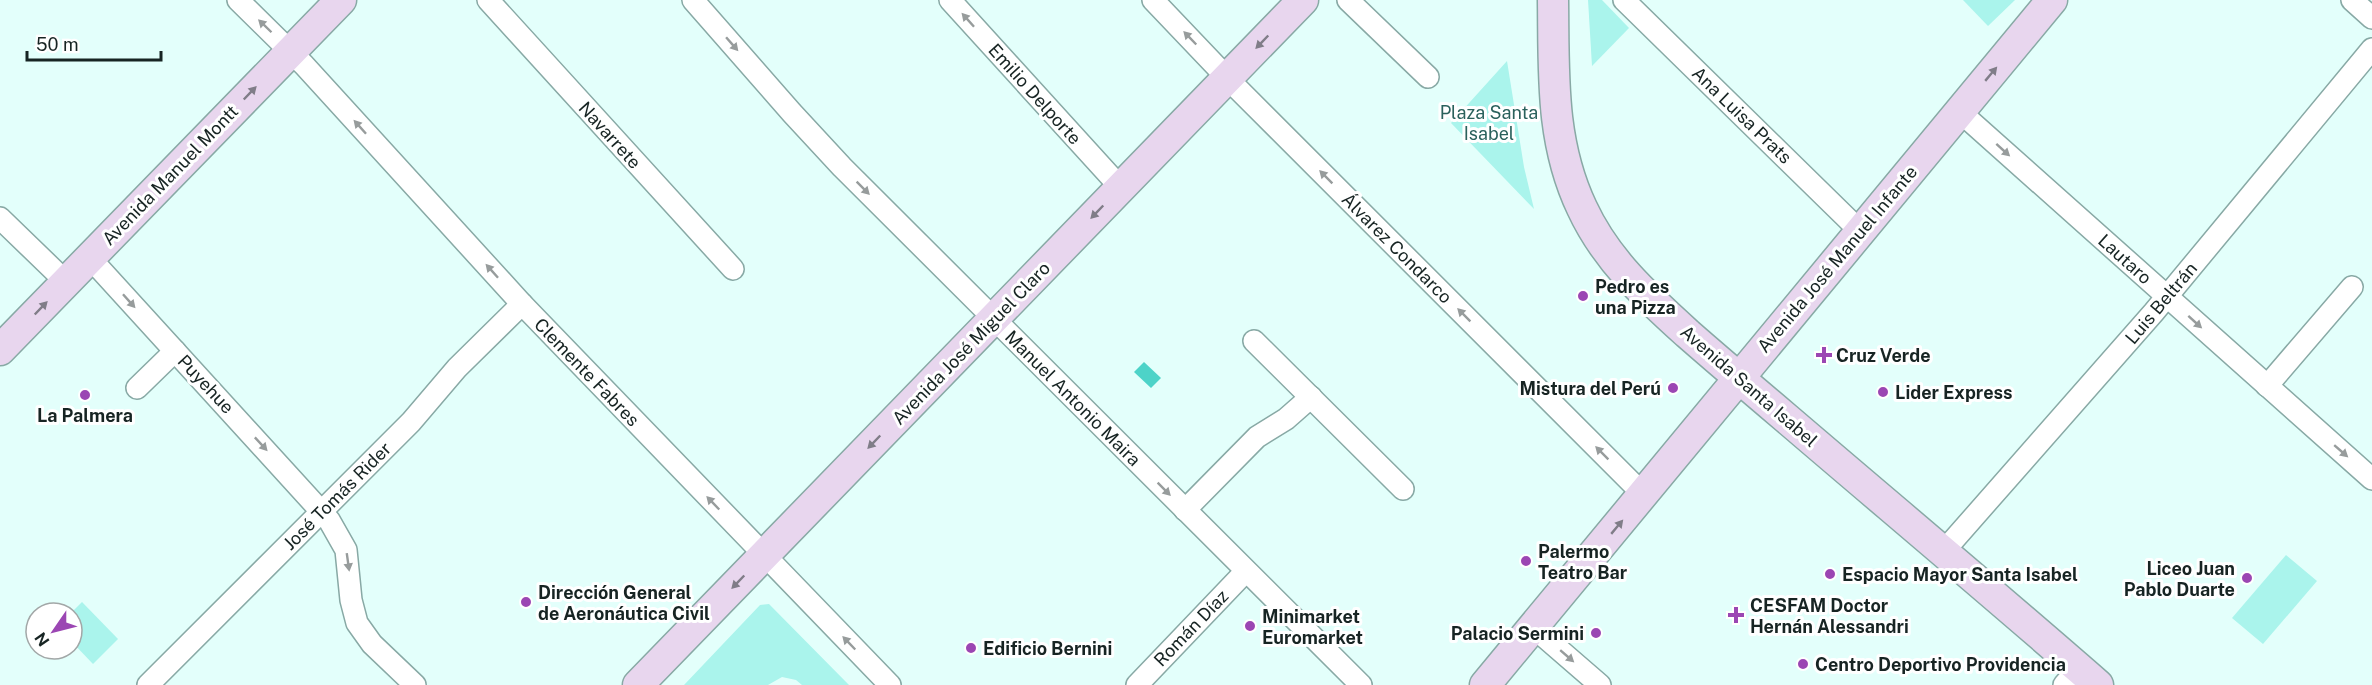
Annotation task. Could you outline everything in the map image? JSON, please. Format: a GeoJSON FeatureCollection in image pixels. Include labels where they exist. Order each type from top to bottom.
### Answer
{"type":"FeatureCollection","features":[{"type":"Feature","properties":{"kind":"street","name":"Clemente Fabres"},"geometry":{"type":"LineString","coordinates":[[238,0],[291,52],[522,304],[890,685]]}},
{"type":"Feature","properties":{"kind":"street","name":"Avenida Manuel Montt"},"geometry":{"type":"LineString","coordinates":[[0,350],[341,0]]}},
{"type":"Feature","properties":{"kind":"street","name":"Navarrete"},"geometry":{"type":"LineString","coordinates":[[488,0],[733,269]]}},
{"type":"Feature","properties":{"kind":"street","name":"Manuel Antonio Maira"},"geometry":{"type":"LineString","coordinates":[[693,0],[818,141],[993,319],[1361,685]]}},
{"type":"Feature","properties":{"kind":"street","name":"Emilio Delporte"},"geometry":{"type":"LineString","coordinates":[[950,0],[1121,188]]}},
{"type":"Feature","properties":{"kind":"street","name":"Álvarez Condarco"},"geometry":{"type":"LineString","coordinates":[[1154,0],[1228,78],[1643,495]]}},
{"type":"Feature","properties":{"kind":"street","name":"Avenida José Miguel Claro"},"geometry":{"type":"LineString","coordinates":[[638,685],[1303,0]]}},
{"type":"Feature","properties":{"kind":"street"},"geometry":{"type":"LineString","coordinates":[[1348,0],[1428,77]]}},
{"type":"Feature","properties":{"kind":"street","name":"Avenida Santa Isabel"},"geometry":{"type":"LineString","coordinates":[[1553,0],[1554,104],[1557,131],[1571,183],[1582,208],[1594,232],[1626,276],[1738,377],[1943,552],[2080,679]]}},
{"type":"Feature","properties":{"kind":"street","name":"Ana Luisa Prats"},"geometry":{"type":"LineString","coordinates":[[1624,0],[1860,231]]}},
{"type":"Feature","properties":{"kind":"street","name":"Avenida José Manuel Infante"},"geometry":{"type":"LineString","coordinates":[[1485,685],[2052,0]]}},
{"type":"Feature","properties":{"kind":"street"},"geometry":{"type":"LineString","coordinates":[[2352,0],[2372,18]]}},
{"type":"Feature","properties":{"kind":"street","name":"Luis Beltrán"},"geometry":{"type":"LineString","coordinates":[[1943,552],[2167,297],[2372,49]]}},
{"type":"Feature","properties":{"kind":"street","name":"Lautaro"},"geometry":{"type":"LineString","coordinates":[[1959,111],[2267,386],[2370,472]]}},
{"type":"Feature","properties":{"kind":"street"},"geometry":{"type":"LineString","coordinates":[[0,218],[66,282]]}},
{"type":"Feature","properties":{"kind":"street","name":"Puyehue"},"geometry":{"type":"LineString","coordinates":[[90,258],[322,511],[336,530],[346,550],[351,600],[357,623],[372,644],[414,685]]}},
{"type":"Feature","properties":{"kind":"street"},"geometry":{"type":"LineString","coordinates":[[2267,386],[2352,287]]}},
{"type":"Feature","properties":{"kind":"street","name":"José Tomás Rider"},"geometry":{"type":"LineString","coordinates":[[148,685],[411,422],[457,368],[522,304]]}},
{"type":"Feature","properties":{"kind":"street"},"geometry":{"type":"LineString","coordinates":[[1254,341],[1403,489]]}},
{"type":"Feature","properties":{"kind":"street"},"geometry":{"type":"LineString","coordinates":[[137,388],[175,351]]}},
{"type":"Feature","properties":{"kind":"street"},"geometry":{"type":"LineString","coordinates":[[1185,510],[1257,437],[1286,419],[1311,397]]}},
{"type":"Feature","properties":{"kind":"street","name":"Román Díaz"},"geometry":{"type":"LineString","coordinates":[[1137,685],[1246,571]]}},
{"type":"Feature","properties":{"kind":"street"},"geometry":{"type":"LineString","coordinates":[[1533,627],[1600,685]]}},
{"type":"Feature","properties":{"kind":"green space"},"geometry":{"type":"Polygon","coordinates":[[[1588,0],[1602,0],[1629,28],[1592,66],[1588,0]]]}},
{"type":"Feature","properties":{"kind":"green space"},"geometry":{"type":"Polygon","coordinates":[[[1963,0],[2015,0],[1988,26],[1963,0]]]}},
{"type":"Feature","properties":{"kind":"green space","name":"Plaza Santa Isabel"},"geometry":{"type":"Polygon","coordinates":[[[1507,61],[1524,167],[1534,209],[1451,123],[1507,61]]]}},
{"type":"Feature","properties":{"kind":"green space"},"geometry":{"type":"Polygon","coordinates":[[[2286,555],[2317,581],[2263,644],[2232,618],[2286,555]]]}},
{"type":"Feature","properties":{"kind":"green space"},"geometry":{"type":"Polygon","coordinates":[[[84,604],[118,639],[93,664],[84,655],[84,604]]]}},
{"type":"Feature","properties":{"kind":"green space"},"geometry":{"type":"Polygon","coordinates":[[[769,604],[849,685],[802,685],[796,680],[782,677],[768,685],[684,685],[760,605],[769,604]]]}},
{"type":"Feature","properties":{"kind":"shaded area"},"geometry":{"type":"Polygon","coordinates":[[[1144,362],[1161,378],[1151,388],[1134,372],[1144,362]]]}},
{"type":"Feature","properties":{"kind":"place","name":"Pedro es una Pizza"},"geometry":{"type":"Point","coordinates":[1583,296]}},
{"type":"Feature","properties":{"kind":"place","name":"Cruz Verde"},"geometry":{"type":"Point","coordinates":[1824,355]}},
{"type":"Feature","properties":{"kind":"place","name":"Mistura del Perú"},"geometry":{"type":"Point","coordinates":[1673,388]}},
{"type":"Feature","properties":{"kind":"place","name":"Lider Express"},"geometry":{"type":"Point","coordinates":[1883,392]}},
{"type":"Feature","properties":{"kind":"place","name":"La Palmera"},"geometry":{"type":"Point","coordinates":[85,395]}},
{"type":"Feature","properties":{"kind":"place","name":"Palermo Teatro Bar"},"geometry":{"type":"Point","coordinates":[1526,561]}},
{"type":"Feature","properties":{"kind":"place","name":"Espacio Mayor Santa Isabel"},"geometry":{"type":"Point","coordinates":[1830,574]}},
{"type":"Feature","properties":{"kind":"place","name":"Liceo Juan Pablo Duarte"},"geometry":{"type":"Point","coordinates":[2247,578]}},
{"type":"Feature","properties":{"kind":"place","name":"Dirección General de Aeronáutica Civil"},"geometry":{"type":"Point","coordinates":[526,602]}},
{"type":"Feature","properties":{"kind":"place","name":"CESFAM Doctor Hernán Alessandri"},"geometry":{"type":"Point","coordinates":[1736,615]}},
{"type":"Feature","properties":{"kind":"place","name":"Minimarket Euromarket"},"geometry":{"type":"Point","coordinates":[1250,626]}},
{"type":"Feature","properties":{"kind":"place","name":"Palacio Sermini"},"geometry":{"type":"Point","coordinates":[1596,633]}},
{"type":"Feature","properties":{"kind":"place","name":"Edificio Bernini"},"geometry":{"type":"Point","coordinates":[971,648]}},
{"type":"Feature","properties":{"kind":"place","name":"Centro Deportivo Providencia"},"geometry":{"type":"Point","coordinates":[1803,664]}}]}
